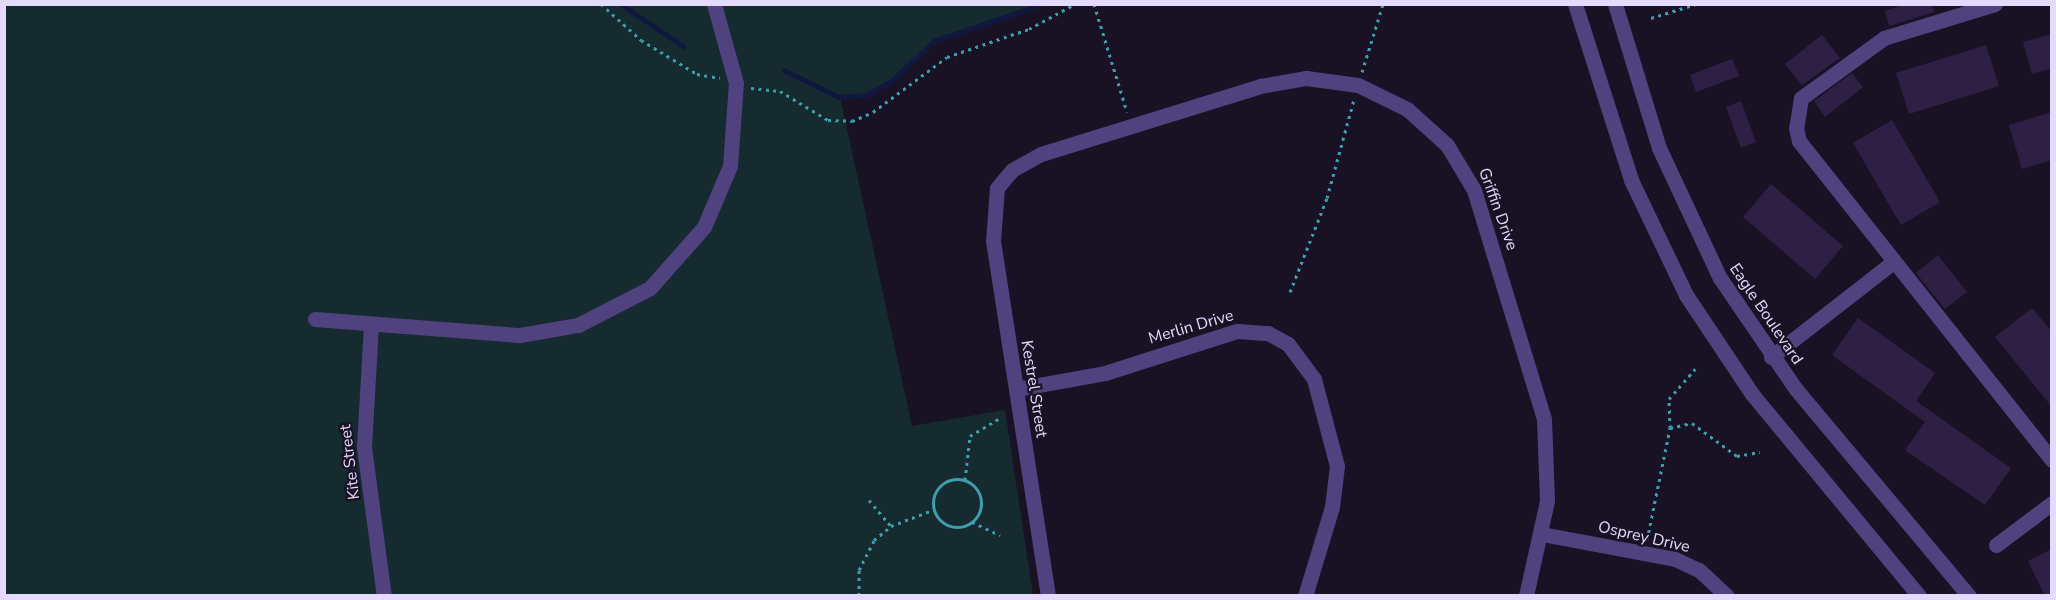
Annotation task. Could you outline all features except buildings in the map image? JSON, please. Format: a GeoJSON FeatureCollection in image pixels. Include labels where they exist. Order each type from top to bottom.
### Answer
{"type":"FeatureCollection","features":[{"type":"Feature","properties":{"kind":"street"},"geometry":{"type":"LineString","coordinates":[[315,319],[500,336],[561,330],[617,309],[664,276],[715,207],[734,146],[736,83],[714,4]]}},
{"type":"Feature","properties":{"kind":"street"},"geometry":{"type":"LineString","coordinates":[[1575,4],[1631,180],[1686,295],[1752,394],[1919,596]]}},
{"type":"Feature","properties":{"kind":"street","name":"Eagle Boulevard"},"geometry":{"type":"LineString","coordinates":[[1615,4],[1677,191],[1720,278],[1771,357],[1969,596]]}},
{"type":"Feature","properties":{"kind":"street"},"geometry":{"type":"LineString","coordinates":[[1995,4],[1884,38],[1801,98],[1799,141],[2052,460]]}},
{"type":"Feature","properties":{"kind":"street","name":"Griffin Drive"},"geometry":{"type":"LineString","coordinates":[[997,188],[1012,170],[1041,154],[1276,82],[1342,81],[1407,109],[1435,132],[1462,167],[1501,270],[1544,420],[1548,481],[1542,534],[1526,596]]}},
{"type":"Feature","properties":{"kind":"street","name":"Kestrel Street"},"geometry":{"type":"LineString","coordinates":[[997,188],[991,228],[1048,596]]}},
{"type":"Feature","properties":{"kind":"street"},"geometry":{"type":"LineString","coordinates":[[1771,357],[1893,262]]}},
{"type":"Feature","properties":{"kind":"street","name":"Kite Street"},"geometry":{"type":"LineString","coordinates":[[371,325],[364,447],[384,596]]}},
{"type":"Feature","properties":{"kind":"street","name":"Merlin Drive"},"geometry":{"type":"LineString","coordinates":[[1016,389],[1098,375],[1237,331],[1268,333],[1288,344],[1314,379],[1337,466],[1332,507],[1305,596]]}},
{"type":"Feature","properties":{"kind":"street"},"geometry":{"type":"LineString","coordinates":[[1996,545],[2052,502]]}},
{"type":"Feature","properties":{"kind":"street","name":"Osprey Drive"},"geometry":{"type":"LineString","coordinates":[[1542,534],[1675,559],[1699,570],[1727,596]]}},
{"type":"Feature","properties":{"kind":"path"},"geometry":{"type":"LineString","coordinates":[[601,4],[670,58],[697,74],[722,77]]}},
{"type":"Feature","properties":{"kind":"path"},"geometry":{"type":"LineString","coordinates":[[751,88],[780,91],[828,120],[852,121],[873,112],[947,57],[1029,30],[1075,4]]}},
{"type":"Feature","properties":{"kind":"path"},"geometry":{"type":"LineString","coordinates":[[1094,4],[1128,114]]}},
{"type":"Feature","properties":{"kind":"path"},"geometry":{"type":"LineString","coordinates":[[1361,74],[1383,4]]}},
{"type":"Feature","properties":{"kind":"path"},"geometry":{"type":"LineString","coordinates":[[1651,18],[1696,4]]}},
{"type":"Feature","properties":{"kind":"path"},"geometry":{"type":"LineString","coordinates":[[1290,292],[1327,198],[1354,99]]}},
{"type":"Feature","properties":{"kind":"path"},"geometry":{"type":"LineString","coordinates":[[1647,541],[1670,428],[1672,392],[1695,369]]}},
{"type":"Feature","properties":{"kind":"path"},"geometry":{"type":"LineString","coordinates":[[965,480],[970,436],[1000,418]]}},
{"type":"Feature","properties":{"kind":"path"},"geometry":{"type":"LineString","coordinates":[[1670,428],[1692,423],[1737,456],[1760,452]]}},
{"type":"Feature","properties":{"kind":"path"},"geometry":{"type":"LineString","coordinates":[[933,510],[937,488],[950,479],[965,480],[980,497],[971,522]]}},
{"type":"Feature","properties":{"kind":"path"},"geometry":{"type":"LineString","coordinates":[[869,500],[891,526]]}},
{"type":"Feature","properties":{"kind":"path"},"geometry":{"type":"LineString","coordinates":[[933,510],[951,526],[971,522],[1000,535]]}},
{"type":"Feature","properties":{"kind":"path"},"geometry":{"type":"LineString","coordinates":[[858,596],[862,559],[891,526],[933,510]]}},
{"type":"Feature","properties":{"kind":"green space"},"geometry":{"type":"Polygon","coordinates":[[[4,5],[1042,5],[934,41],[893,80],[866,95],[840,97],[912,426],[1005,410],[1033,595],[5,595],[4,5]]]}},
{"type":"Feature","properties":{"kind":"waterway"},"geometry":{"type":"LineString","coordinates":[[621,4],[683,46]]}},
{"type":"Feature","properties":{"kind":"waterway"},"geometry":{"type":"LineString","coordinates":[[784,70],[839,97],[866,95],[893,80],[934,41],[1042,4]]}}]}
